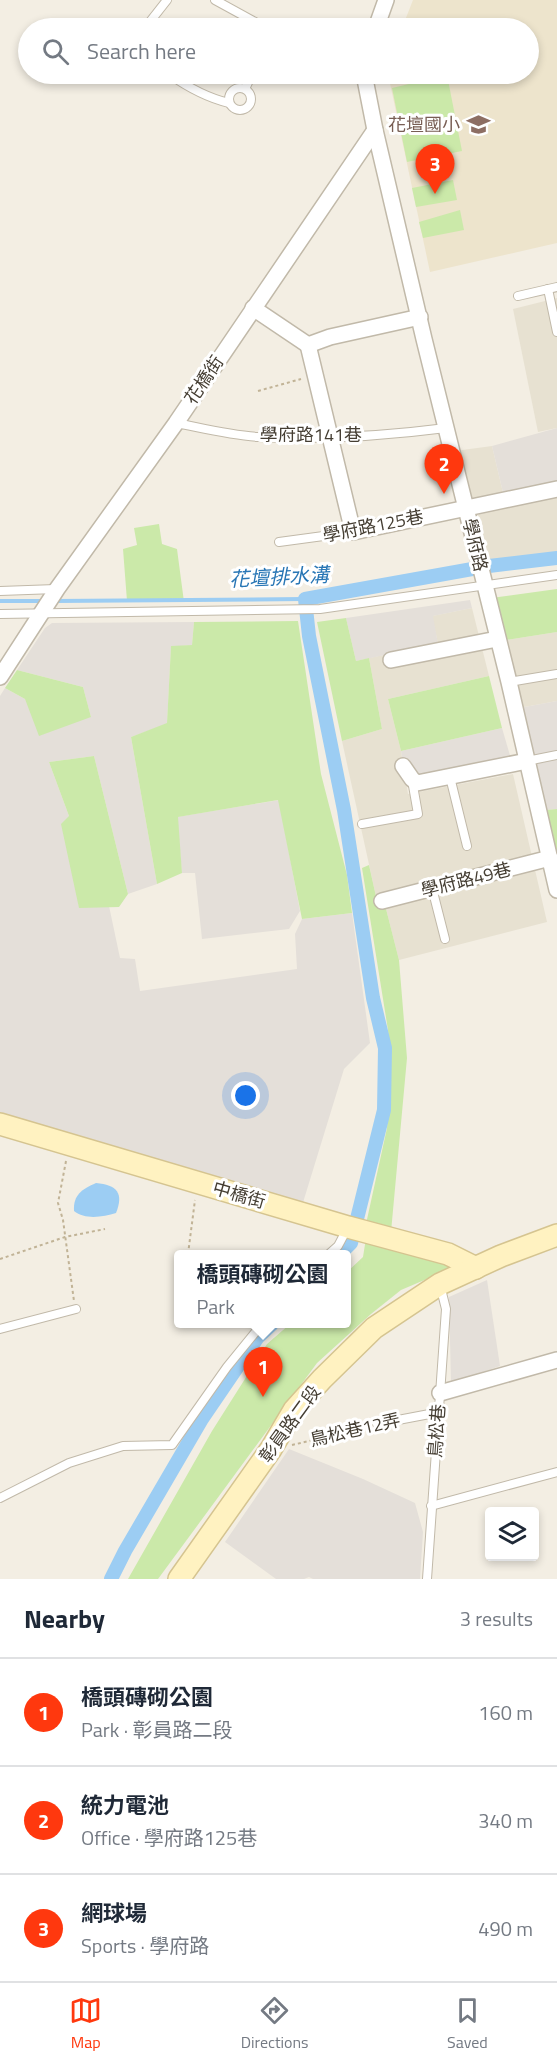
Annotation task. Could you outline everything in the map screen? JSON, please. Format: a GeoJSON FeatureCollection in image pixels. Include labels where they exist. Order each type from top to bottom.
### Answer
{"type":"FeatureCollection","features":[{"type":"Feature","properties":{"kind":"main road","name":"中橋街"},"geometry":{"type":"LineString","coordinates":[[0,1124],[358,1230],[448,1254],[476,1268]]}},
{"type":"Feature","properties":{"kind":"main road","name":"彰員路二段"},"geometry":{"type":"LineString","coordinates":[[179,1579],[271,1449],[294,1410],[374,1328],[440,1284],[501,1256],[557,1235]]}},
{"type":"Feature","properties":{"kind":"street"},"geometry":{"type":"LineString","coordinates":[[380,18],[386,0]]}},
{"type":"Feature","properties":{"kind":"street"},"geometry":{"type":"LineString","coordinates":[[365,84],[375,130]]}},
{"type":"Feature","properties":{"kind":"street","name":"花橋街"},"geometry":{"type":"LineString","coordinates":[[0,677],[57,589],[176,423],[375,130]]}},
{"type":"Feature","properties":{"kind":"street","name":"學府路"},"geometry":{"type":"LineString","coordinates":[[375,130],[557,890]]}},
{"type":"Feature","properties":{"kind":"street"},"geometry":{"type":"LineString","coordinates":[[253,308],[308,345],[352,532]]}},
{"type":"Feature","properties":{"kind":"street"},"geometry":{"type":"LineString","coordinates":[[308,345],[330,337],[420,317]]}},
{"type":"Feature","properties":{"kind":"street","name":"學府路125巷"},"geometry":{"type":"LineString","coordinates":[[352,532],[557,489]]}},
{"type":"Feature","properties":{"kind":"street"},"geometry":{"type":"LineString","coordinates":[[391,660],[497,639]]}},
{"type":"Feature","properties":{"kind":"street"},"geometry":{"type":"LineString","coordinates":[[408,773],[417,783],[527,761]]}},
{"type":"Feature","properties":{"kind":"street","name":"學府路49巷"},"geometry":{"type":"LineString","coordinates":[[382,901],[550,858]]}},
{"type":"Feature","properties":{"kind":"street"},"geometry":{"type":"LineString","coordinates":[[440,1393],[557,1360]]}},
{"type":"Feature","properties":{"kind":"lane"},"geometry":{"type":"LineString","coordinates":[[153,18],[167,0]]}},
{"type":"Feature","properties":{"kind":"lane"},"geometry":{"type":"LineString","coordinates":[[215,0],[248,18]]}},
{"type":"Feature","properties":{"kind":"lane"},"geometry":{"type":"LineString","coordinates":[[183,84],[229,103],[237,110],[247,108],[251,98],[245,89],[237,88],[231,92],[229,103]]}},
{"type":"Feature","properties":{"kind":"lane"},"geometry":{"type":"LineString","coordinates":[[245,89],[247,84]]}},
{"type":"Feature","properties":{"kind":"lane"},"geometry":{"type":"LineString","coordinates":[[518,296],[557,287]]}},
{"type":"Feature","properties":{"kind":"lane"},"geometry":{"type":"LineString","coordinates":[[548,289],[557,333]]}},
{"type":"Feature","properties":{"kind":"lane","name":"學府路141巷"},"geometry":{"type":"LineString","coordinates":[[176,423],[256,437],[328,437],[408,433],[446,428]]}},
{"type":"Feature","properties":{"kind":"lane","name":"學府路125巷"},"geometry":{"type":"LineString","coordinates":[[279,542],[352,532]]}},
{"type":"Feature","properties":{"kind":"lane"},"geometry":{"type":"LineString","coordinates":[[0,615],[320,609],[482,574],[557,575]]}},
{"type":"Feature","properties":{"kind":"lane"},"geometry":{"type":"LineString","coordinates":[[0,591],[57,589]]}},
{"type":"Feature","properties":{"kind":"lane"},"geometry":{"type":"LineString","coordinates":[[509,682],[557,674]]}},
{"type":"Feature","properties":{"kind":"lane"},"geometry":{"type":"LineString","coordinates":[[527,761],[557,755]]}},
{"type":"Feature","properties":{"kind":"lane"},"geometry":{"type":"LineString","coordinates":[[362,824],[418,814],[408,773]]}},
{"type":"Feature","properties":{"kind":"lane"},"geometry":{"type":"LineString","coordinates":[[450,777],[467,846]]}},
{"type":"Feature","properties":{"kind":"lane"},"geometry":{"type":"LineString","coordinates":[[432,888],[445,939]]}},
{"type":"Feature","properties":{"kind":"lane"},"geometry":{"type":"LineString","coordinates":[[334,1250],[358,1230]]}},
{"type":"Feature","properties":{"kind":"lane","name":"鳥松巷"},"geometry":{"type":"LineString","coordinates":[[427,1579],[446,1309],[440,1284]]}},
{"type":"Feature","properties":{"kind":"lane"},"geometry":{"type":"LineString","coordinates":[[0,1329],[76,1309]]}},
{"type":"Feature","properties":{"kind":"lane"},"geometry":{"type":"LineString","coordinates":[[0,1498],[69,1463],[123,1446],[172,1445],[227,1367],[258,1328]]}},
{"type":"Feature","properties":{"kind":"lane","name":"鳥松巷12弄"},"geometry":{"type":"LineString","coordinates":[[377,1424],[440,1412]]}},
{"type":"Feature","properties":{"kind":"lane"},"geometry":{"type":"LineString","coordinates":[[431,1506],[557,1472]]}},
{"type":"Feature","properties":{"kind":"path"},"geometry":{"type":"LineString","coordinates":[[258,392],[314,375]]}},
{"type":"Feature","properties":{"kind":"path"},"geometry":{"type":"LineString","coordinates":[[69,1145],[58,1203],[76,1309]]}},
{"type":"Feature","properties":{"kind":"path"},"geometry":{"type":"LineString","coordinates":[[188,1250],[197,1182]]}},
{"type":"Feature","properties":{"kind":"path"},"geometry":{"type":"LineString","coordinates":[[0,1259],[65,1237],[105,1229]]}},
{"type":"Feature","properties":{"kind":"path","name":"鳥松巷12弄"},"geometry":{"type":"LineString","coordinates":[[271,1449],[377,1424]]}},
{"type":"Feature","properties":{"kind":"shaded area","name":"花壇國小"},"geometry":{"type":"Polygon","coordinates":[[[413,0],[557,0],[557,243],[430,272],[390,84],[539,84],[539,18],[406,18],[413,0]]]}},
{"type":"Feature","properties":{"kind":"shaded area"},"geometry":{"type":"Polygon","coordinates":[[[557,298],[557,428],[538,432],[513,309],[557,298]]]}},
{"type":"Feature","properties":{"kind":"shaded area"},"geometry":{"type":"Polygon","coordinates":[[[557,428],[557,485],[504,497],[492,446],[557,428]]]}},
{"type":"Feature","properties":{"kind":"shaded area"},"geometry":{"type":"Polygon","coordinates":[[[492,446],[504,497],[473,504],[464,498],[455,451],[492,446]]]}},
{"type":"Feature","properties":{"kind":"shaded area"},"geometry":{"type":"Polygon","coordinates":[[[557,497],[557,554],[482,566],[472,525],[479,514],[557,497]]]}},
{"type":"Feature","properties":{"kind":"shaded area"},"geometry":{"type":"Polygon","coordinates":[[[470,600],[472,608],[433,616],[438,644],[356,661],[346,618],[470,600]]]}},
{"type":"Feature","properties":{"kind":"shaded area"},"geometry":{"type":"Polygon","coordinates":[[[472,608],[489,676],[388,699],[401,751],[408,794],[513,774],[547,922],[399,960],[384,901],[377,901],[342,741],[382,729],[369,658],[438,644],[432,616],[472,608]]]}},
{"type":"Feature","properties":{"kind":"shaded area"},"geometry":{"type":"Polygon","coordinates":[[[194,622],[192,645],[171,647],[167,724],[131,737],[157,884],[128,894],[94,756],[49,762],[69,816],[79,907],[109,906],[120,958],[135,959],[140,991],[297,969],[295,934],[302,919],[352,913],[370,1043],[344,1069],[301,1209],[0,1120],[0,696],[5,688],[25,699],[91,717],[83,687],[17,670],[45,628],[52,623],[194,622]]]}},
{"type":"Feature","properties":{"kind":"shaded area"},"geometry":{"type":"Polygon","coordinates":[[[557,632],[557,701],[519,708],[506,640],[557,632]]]}},
{"type":"Feature","properties":{"kind":"shaded area"},"geometry":{"type":"Polygon","coordinates":[[[557,701],[557,809],[546,810],[519,708],[557,701]]]}},
{"type":"Feature","properties":{"kind":"shaded area"},"geometry":{"type":"Polygon","coordinates":[[[502,728],[511,759],[406,782],[401,751],[502,728]]]}},
{"type":"Feature","properties":{"kind":"shaded area"},"geometry":{"type":"Polygon","coordinates":[[[279,800],[300,911],[289,929],[202,939],[195,873],[182,873],[177,817],[279,800]]]}},
{"type":"Feature","properties":{"kind":"shaded area"},"geometry":{"type":"Polygon","coordinates":[[[487,1280],[500,1366],[451,1383],[449,1297],[487,1280]]]}},
{"type":"Feature","properties":{"kind":"shaded area"},"geometry":{"type":"Polygon","coordinates":[[[289,1449],[415,1503],[423,1532],[420,1579],[313,1579],[309,1577],[276,1579],[225,1542],[289,1449]]]}},
{"type":"Feature","properties":{"kind":"green space"},"geometry":{"type":"Polygon","coordinates":[[[409,84],[449,84],[462,151],[407,162],[392,88],[409,84]]]}},
{"type":"Feature","properties":{"kind":"green space"},"geometry":{"type":"Polygon","coordinates":[[[453,180],[457,200],[416,207],[412,188],[453,180]]]}},
{"type":"Feature","properties":{"kind":"green space"},"geometry":{"type":"Polygon","coordinates":[[[460,210],[464,230],[423,238],[419,222],[460,210]]]}},
{"type":"Feature","properties":{"kind":"green space"},"geometry":{"type":"Polygon","coordinates":[[[159,524],[162,544],[177,549],[184,602],[127,601],[123,549],[137,545],[134,528],[159,524]]]}},
{"type":"Feature","properties":{"kind":"green space"},"geometry":{"type":"Polygon","coordinates":[[[557,589],[557,632],[506,640],[491,598],[557,589]]]}},
{"type":"Feature","properties":{"kind":"green space"},"geometry":{"type":"Polygon","coordinates":[[[346,618],[356,661],[369,658],[382,729],[342,741],[317,622],[346,618]]]}},
{"type":"Feature","properties":{"kind":"green space"},"geometry":{"type":"Polygon","coordinates":[[[298,621],[321,774],[347,875],[352,913],[302,919],[278,800],[178,817],[182,873],[157,884],[131,737],[167,723],[171,646],[192,645],[194,622],[298,621]]]}},
{"type":"Feature","properties":{"kind":"green space"},"geometry":{"type":"Polygon","coordinates":[[[17,670],[83,687],[91,717],[39,736],[25,699],[5,688],[17,670]]]}},
{"type":"Feature","properties":{"kind":"green space"},"geometry":{"type":"Polygon","coordinates":[[[489,676],[502,728],[401,751],[388,699],[489,676]]]}},
{"type":"Feature","properties":{"kind":"green space"},"geometry":{"type":"Polygon","coordinates":[[[94,756],[128,894],[119,907],[79,908],[61,824],[69,816],[49,762],[94,756]]]}},
{"type":"Feature","properties":{"kind":"green space"},"geometry":{"type":"Polygon","coordinates":[[[557,809],[557,859],[546,810],[557,809]]]}},
{"type":"Feature","properties":{"kind":"green space"},"geometry":{"type":"Polygon","coordinates":[[[369,865],[377,901],[384,901],[399,960],[407,1058],[391,1232],[366,1224],[387,1128],[390,1075],[388,1030],[362,868],[369,865]]]}},
{"type":"Feature","properties":{"kind":"green space"},"geometry":{"type":"Polygon","coordinates":[[[366,1238],[455,1267],[401,1290],[317,1363],[158,1579],[128,1579],[212,1431],[267,1344],[285,1328],[351,1328],[351,1268],[363,1257],[366,1238]]]}},
{"type":"Feature","properties":{"kind":"water"},"geometry":{"type":"Polygon","coordinates":[[[96,1183],[109,1186],[117,1191],[119,1200],[116,1213],[89,1217],[74,1211],[79,1193],[96,1183]]]}},
{"type":"Feature","properties":{"kind":"waterway"},"geometry":{"type":"LineString","coordinates":[[344,1250],[351,1243],[384,1110],[385,1048],[373,998],[344,810],[309,636],[305,599],[489,566],[557,558]]}},
{"type":"Feature","properties":{"kind":"waterway","name":"花壇排水溝"},"geometry":{"type":"LineString","coordinates":[[55,601],[305,599]]}},
{"type":"Feature","properties":{"kind":"waterway","name":"花壇排水溝"},"geometry":{"type":"LineString","coordinates":[[0,601],[44,601]]}},
{"type":"Feature","properties":{"kind":"waterway"},"geometry":{"type":"LineString","coordinates":[[111,1579],[202,1419],[258,1337],[268,1328]]}},
{"type":"Feature","properties":{"kind":"place","name":"花壇國小"},"geometry":{"type":"Point","coordinates":[478,125]}},
{"type":"Feature","properties":{"kind":"place","name":"網球場"},"geometry":{"type":"Point","coordinates":[435,194]}},
{"type":"Feature","properties":{"kind":"place","name":"統力電池"},"geometry":{"type":"Point","coordinates":[444,494]}},
{"type":"Feature","properties":{"kind":"place","name":"橋頭磚砌公園"},"geometry":{"type":"Point","coordinates":[263,1397]}}]}
